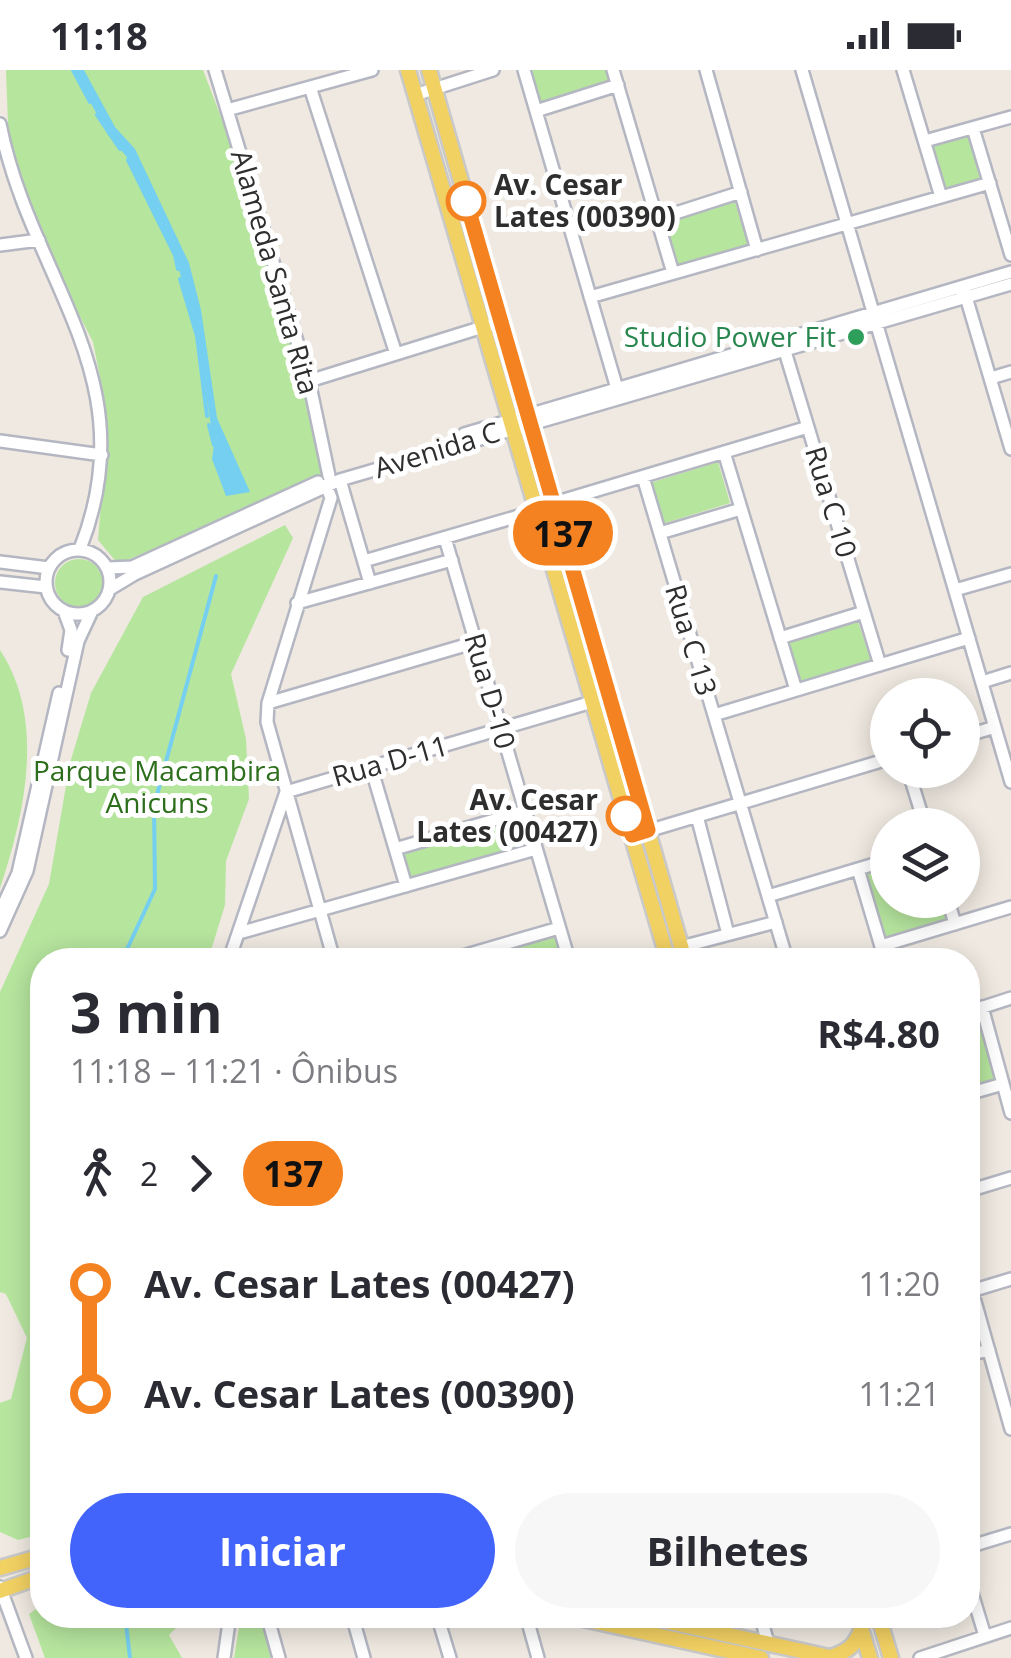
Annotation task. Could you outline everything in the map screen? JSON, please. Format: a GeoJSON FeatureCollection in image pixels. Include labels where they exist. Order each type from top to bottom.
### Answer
{"type":"FeatureCollection","features":[{"type":"Feature","properties":{"kind":"main road"},"geometry":{"type":"LineString","coordinates":[[408,70],[665,948]]}},
{"type":"Feature","properties":{"kind":"main road"},"geometry":{"type":"LineString","coordinates":[[429,70],[681,948]]}},
{"type":"Feature","properties":{"kind":"main road"},"geometry":{"type":"LineString","coordinates":[[0,1568],[30,1559]]}},
{"type":"Feature","properties":{"kind":"main road"},"geometry":{"type":"LineString","coordinates":[[0,1589],[30,1580]]}},
{"type":"Feature","properties":{"kind":"main road"},"geometry":{"type":"LineString","coordinates":[[624,1628],[761,1658]]}},
{"type":"Feature","properties":{"kind":"main road"},"geometry":{"type":"LineString","coordinates":[[701,1628],[833,1658],[856,1643],[858,1628]]}},
{"type":"Feature","properties":{"kind":"main road"},"geometry":{"type":"LineString","coordinates":[[861,1628],[870,1658]]}},
{"type":"Feature","properties":{"kind":"main road"},"geometry":{"type":"LineString","coordinates":[[882,1628],[891,1658]]}},
{"type":"Feature","properties":{"kind":"street","name":"Alameda Santa Rita"},"geometry":{"type":"LineString","coordinates":[[215,70],[308,381],[332,480],[331,498],[268,702],[267,722],[331,948]]}},
{"type":"Feature","properties":{"kind":"street"},"geometry":{"type":"LineString","coordinates":[[227,110],[372,70]]}},
{"type":"Feature","properties":{"kind":"street"},"geometry":{"type":"LineString","coordinates":[[415,95],[494,70]]}},
{"type":"Feature","properties":{"kind":"street"},"geometry":{"type":"LineString","coordinates":[[524,70],[618,392]]}},
{"type":"Feature","properties":{"kind":"street"},"geometry":{"type":"LineString","coordinates":[[613,70],[673,273]]}},
{"type":"Feature","properties":{"kind":"street"},"geometry":{"type":"LineString","coordinates":[[706,70],[757,250]]}},
{"type":"Feature","properties":{"kind":"street"},"geometry":{"type":"LineString","coordinates":[[802,70],[1011,782]]}},
{"type":"Feature","properties":{"kind":"street"},"geometry":{"type":"LineString","coordinates":[[903,70],[942,197]]}},
{"type":"Feature","properties":{"kind":"street"},"geometry":{"type":"LineString","coordinates":[[536,111],[618,86]]}},
{"type":"Feature","properties":{"kind":"street"},"geometry":{"type":"LineString","coordinates":[[310,87],[396,354]]}},
{"type":"Feature","properties":{"kind":"street"},"geometry":{"type":"LineString","coordinates":[[924,141],[1011,117]]}},
{"type":"Feature","properties":{"kind":"street"},"geometry":{"type":"LineString","coordinates":[[0,124],[8,167],[84,345],[99,402],[102,455],[90,522],[80,550]]}},
{"type":"Feature","properties":{"kind":"street"},"geometry":{"type":"LineString","coordinates":[[974,128],[1011,254]]}},
{"type":"Feature","properties":{"kind":"street"},"geometry":{"type":"LineString","coordinates":[[590,297],[990,183]]}},
{"type":"Feature","properties":{"kind":"street"},"geometry":{"type":"LineString","coordinates":[[657,218],[741,192]]}},
{"type":"Feature","properties":{"kind":"street"},"geometry":{"type":"LineString","coordinates":[[0,245],[39,240]]}},
{"type":"Feature","properties":{"kind":"street","name":"Avenida C"},"geometry":{"type":"LineString","coordinates":[[108,568],[132,567],[332,480],[529,418],[965,291],[1011,272]]}},
{"type":"Feature","properties":{"kind":"street","name":"Avenida C"},"geometry":{"type":"LineString","coordinates":[[965,291],[1011,284]]}},
{"type":"Feature","properties":{"kind":"street"},"geometry":{"type":"LineString","coordinates":[[965,291],[1011,449]]}},
{"type":"Feature","properties":{"kind":"street"},"geometry":{"type":"LineString","coordinates":[[308,381],[500,322]]}},
{"type":"Feature","properties":{"kind":"street","name":"Rua C 10"},"geometry":{"type":"LineString","coordinates":[[783,345],[880,665]]}},
{"type":"Feature","properties":{"kind":"street"},"geometry":{"type":"LineString","coordinates":[[991,378],[1011,372]]}},
{"type":"Feature","properties":{"kind":"street"},"geometry":{"type":"LineString","coordinates":[[554,503],[808,427]]}},
{"type":"Feature","properties":{"kind":"street"},"geometry":{"type":"LineString","coordinates":[[0,442],[102,455]]}},
{"type":"Feature","properties":{"kind":"street"},"geometry":{"type":"LineString","coordinates":[[724,452],[796,690]]}},
{"type":"Feature","properties":{"kind":"street","name":"Rua C 13"},"geometry":{"type":"LineString","coordinates":[[643,477],[784,948]]}},
{"type":"Feature","properties":{"kind":"street"},"geometry":{"type":"LineString","coordinates":[[332,480],[370,583]]}},
{"type":"Feature","properties":{"kind":"street","name":"Avenida C"},"geometry":{"type":"LineString","coordinates":[[110,590],[135,574],[304,499],[332,480]]}},
{"type":"Feature","properties":{"kind":"street"},"geometry":{"type":"LineString","coordinates":[[660,533],[742,509]]}},
{"type":"Feature","properties":{"kind":"street"},"geometry":{"type":"LineString","coordinates":[[364,562],[536,511]]}},
{"type":"Feature","properties":{"kind":"street"},"geometry":{"type":"LineString","coordinates":[[90,522],[94,554]]}},
{"type":"Feature","properties":{"kind":"street","name":"Rua D-10"},"geometry":{"type":"LineString","coordinates":[[445,538],[566,948]]}},
{"type":"Feature","properties":{"kind":"street"},"geometry":{"type":"LineString","coordinates":[[0,931],[27,871],[78,640],[92,611],[110,590],[108,568],[94,554],[80,550],[62,554],[50,568],[46,587],[52,601],[64,611],[92,611]]}},
{"type":"Feature","properties":{"kind":"street"},"geometry":{"type":"LineString","coordinates":[[297,603],[452,560]]}},
{"type":"Feature","properties":{"kind":"street"},"geometry":{"type":"LineString","coordinates":[[0,562],[50,568]]}},
{"type":"Feature","properties":{"kind":"street"},"geometry":{"type":"LineString","coordinates":[[955,590],[1011,574]]}},
{"type":"Feature","properties":{"kind":"street"},"geometry":{"type":"LineString","coordinates":[[0,582],[46,587]]}},
{"type":"Feature","properties":{"kind":"street"},"geometry":{"type":"LineString","coordinates":[[0,912],[18,873],[71,638],[64,611]]}},
{"type":"Feature","properties":{"kind":"street"},"geometry":{"type":"LineString","coordinates":[[780,638],[864,612]]}},
{"type":"Feature","properties":{"kind":"street"},"geometry":{"type":"LineString","coordinates":[[714,715],[969,638]]}},
{"type":"Feature","properties":{"kind":"street"},"geometry":{"type":"LineString","coordinates":[[268,702],[476,642]]}},
{"type":"Feature","properties":{"kind":"street"},"geometry":{"type":"LineString","coordinates":[[982,682],[1011,673]]}},
{"type":"Feature","properties":{"kind":"street","name":"Rua D-11"},"geometry":{"type":"LineString","coordinates":[[286,792],[609,697]]}},
{"type":"Feature","properties":{"kind":"street"},"geometry":{"type":"LineString","coordinates":[[980,732],[995,727]]}},
{"type":"Feature","properties":{"kind":"street"},"geometry":{"type":"LineString","coordinates":[[632,835],[870,764]]}},
{"type":"Feature","properties":{"kind":"street"},"geometry":{"type":"LineString","coordinates":[[371,767],[406,886]]}},
{"type":"Feature","properties":{"kind":"street"},"geometry":{"type":"LineString","coordinates":[[234,948],[286,792]]}},
{"type":"Feature","properties":{"kind":"street"},"geometry":{"type":"LineString","coordinates":[[395,849],[525,811]]}},
{"type":"Feature","properties":{"kind":"street"},"geometry":{"type":"LineString","coordinates":[[697,816],[728,934]]}},
{"type":"Feature","properties":{"kind":"street"},"geometry":{"type":"LineString","coordinates":[[238,933],[536,849]]}},
{"type":"Feature","properties":{"kind":"street"},"geometry":{"type":"LineString","coordinates":[[768,896],[870,865]]}},
{"type":"Feature","properties":{"kind":"street"},"geometry":{"type":"LineString","coordinates":[[858,869],[881,946],[1011,906]]}},
{"type":"Feature","properties":{"kind":"street"},"geometry":{"type":"LineString","coordinates":[[953,918],[955,924]]}},
{"type":"Feature","properties":{"kind":"street"},"geometry":{"type":"LineString","coordinates":[[696,948],[728,934],[776,922]]}},
{"type":"Feature","properties":{"kind":"street"},"geometry":{"type":"LineString","coordinates":[[491,948],[560,928]]}},
{"type":"Feature","properties":{"kind":"street"},"geometry":{"type":"LineString","coordinates":[[1011,998],[982,1007],[1011,1113]]}},
{"type":"Feature","properties":{"kind":"street"},"geometry":{"type":"LineString","coordinates":[[980,1091],[1003,1084]]}},
{"type":"Feature","properties":{"kind":"street"},"geometry":{"type":"LineString","coordinates":[[980,1188],[1011,1178]]}},
{"type":"Feature","properties":{"kind":"street"},"geometry":{"type":"LineString","coordinates":[[980,1288],[1011,1278]]}},
{"type":"Feature","properties":{"kind":"street"},"geometry":{"type":"LineString","coordinates":[[980,1324],[1011,1429]]}},
{"type":"Feature","properties":{"kind":"street"},"geometry":{"type":"LineString","coordinates":[[980,1352],[988,1350]]}},
{"type":"Feature","properties":{"kind":"street"},"geometry":{"type":"LineString","coordinates":[[980,1543],[1011,1534]]}},
{"type":"Feature","properties":{"kind":"street"},"geometry":{"type":"LineString","coordinates":[[0,1589],[26,1658]]}},
{"type":"Feature","properties":{"kind":"street"},"geometry":{"type":"LineString","coordinates":[[980,1620],[985,1636]]}},
{"type":"Feature","properties":{"kind":"street"},"geometry":{"type":"LineString","coordinates":[[224,1658],[228,1628]]}},
{"type":"Feature","properties":{"kind":"street"},"geometry":{"type":"LineString","coordinates":[[271,1628],[279,1658]]}},
{"type":"Feature","properties":{"kind":"street"},"geometry":{"type":"LineString","coordinates":[[356,1628],[364,1658]]}},
{"type":"Feature","properties":{"kind":"street"},"geometry":{"type":"LineString","coordinates":[[441,1628],[450,1658]]}},
{"type":"Feature","properties":{"kind":"street"},"geometry":{"type":"LineString","coordinates":[[530,1628],[538,1658]]}},
{"type":"Feature","properties":{"kind":"street"},"geometry":{"type":"LineString","coordinates":[[764,1628],[768,1642]]}},
{"type":"Feature","properties":{"kind":"street"},"geometry":{"type":"LineString","coordinates":[[920,1658],[1011,1628]]}},
{"type":"Feature","properties":{"kind":"green space"},"geometry":{"type":"Polygon","coordinates":[[[6,70],[203,70],[234,151],[302,381],[325,476],[118,564],[98,540],[105,402],[93,342],[39,236],[9,151],[6,70]]]}},
{"type":"Feature","properties":{"kind":"green space"},"geometry":{"type":"Polygon","coordinates":[[[530,70],[607,70],[610,82],[540,104],[530,70]]]}},
{"type":"Feature","properties":{"kind":"green space"},"geometry":{"type":"Polygon","coordinates":[[[968,134],[981,179],[944,190],[930,146],[968,134]]]}},
{"type":"Feature","properties":{"kind":"green space"},"geometry":{"type":"Polygon","coordinates":[[[735,202],[748,244],[676,265],[664,222],[735,202]]]}},
{"type":"Feature","properties":{"kind":"green space"},"geometry":{"type":"Polygon","coordinates":[[[718,462],[730,503],[662,524],[650,483],[718,462]]]}},
{"type":"Feature","properties":{"kind":"green space","name":"Parque Macambira Anicuns"},"geometry":{"type":"Polygon","coordinates":[[[285,525],[293,538],[231,674],[246,739],[249,799],[226,861],[225,905],[212,948],[30,948],[30,1537],[18,1540],[0,1532],[0,1403],[11,1399],[27,1338],[6,1294],[0,1292],[0,992],[49,884],[70,763],[91,693],[143,597],[285,525]]]}},
{"type":"Feature","properties":{"kind":"green space"},"geometry":{"type":"Polygon","coordinates":[[[79,559],[96,566],[103,583],[96,600],[79,607],[62,600],[55,583],[62,566],[79,559]]]}},
{"type":"Feature","properties":{"kind":"green space"},"geometry":{"type":"Polygon","coordinates":[[[857,619],[871,660],[800,683],[787,642],[857,619]]]}},
{"type":"Feature","properties":{"kind":"green space"},"geometry":{"type":"Polygon","coordinates":[[[0,650],[23,706],[27,767],[17,829],[0,888],[0,650]]]}},
{"type":"Feature","properties":{"kind":"green space"},"geometry":{"type":"Polygon","coordinates":[[[523,814],[532,848],[410,883],[399,850],[523,814]]]}},
{"type":"Feature","properties":{"kind":"green space"},"geometry":{"type":"Polygon","coordinates":[[[878,918],[945,918],[946,920],[884,938],[878,918]]]}},
{"type":"Feature","properties":{"kind":"green space"},"geometry":{"type":"Polygon","coordinates":[[[558,930],[563,948],[499,948],[558,930]]]}},
{"type":"Feature","properties":{"kind":"green space"},"geometry":{"type":"Polygon","coordinates":[[[980,1024],[996,1079],[980,1084],[980,1024]]]}},
{"type":"Feature","properties":{"kind":"green space"},"geometry":{"type":"Polygon","coordinates":[[[34,1628],[176,1628],[169,1635],[182,1658],[45,1658],[34,1628]]]}},
{"type":"Feature","properties":{"kind":"green space"},"geometry":{"type":"Polygon","coordinates":[[[239,1628],[264,1628],[273,1658],[234,1658],[239,1628]]]}},
{"type":"Feature","properties":{"kind":"water"},"geometry":{"type":"Polygon","coordinates":[[[73,70],[84,70],[115,127],[135,149],[189,263],[201,310],[217,418],[250,492],[226,496],[212,459],[214,445],[197,336],[175,255],[126,156],[108,135],[73,70]]]}},
{"type":"Feature","properties":{"kind":"waterway"},"geometry":{"type":"LineString","coordinates":[[73,70],[90,102]]}},
{"type":"Feature","properties":{"kind":"waterway"},"geometry":{"type":"LineString","coordinates":[[97,115],[120,149]]}},
{"type":"Feature","properties":{"kind":"waterway"},"geometry":{"type":"LineString","coordinates":[[128,160],[175,255],[178,269]]}},
{"type":"Feature","properties":{"kind":"waterway"},"geometry":{"type":"LineString","coordinates":[[180,279],[197,336],[207,416]]}},
{"type":"Feature","properties":{"kind":"waterway"},"geometry":{"type":"LineString","coordinates":[[209,425],[214,445]]}},
{"type":"Feature","properties":{"kind":"waterway"},"geometry":{"type":"LineString","coordinates":[[128,948],[155,889],[154,806],[216,576]]}},
{"type":"Feature","properties":{"kind":"waterway"},"geometry":{"type":"LineString","coordinates":[[127,1628],[130,1658]]}},
{"type":"Feature","properties":{"kind":"bus line","name":"137"},"geometry":{"type":"LineString","coordinates":[[466,201],[648,830],[632,835],[626,816]]}},
{"type":"Feature","properties":{"kind":"place","name":"Av. Cesar Lates (00390)"},"geometry":{"type":"Point","coordinates":[466,201]}},
{"type":"Feature","properties":{"kind":"place","name":"Studio Power Fit"},"geometry":{"type":"Point","coordinates":[856,337]}},
{"type":"Feature","properties":{"kind":"place","name":"Av. Cesar Lates (00427)"},"geometry":{"type":"Point","coordinates":[626,816]}}]}
